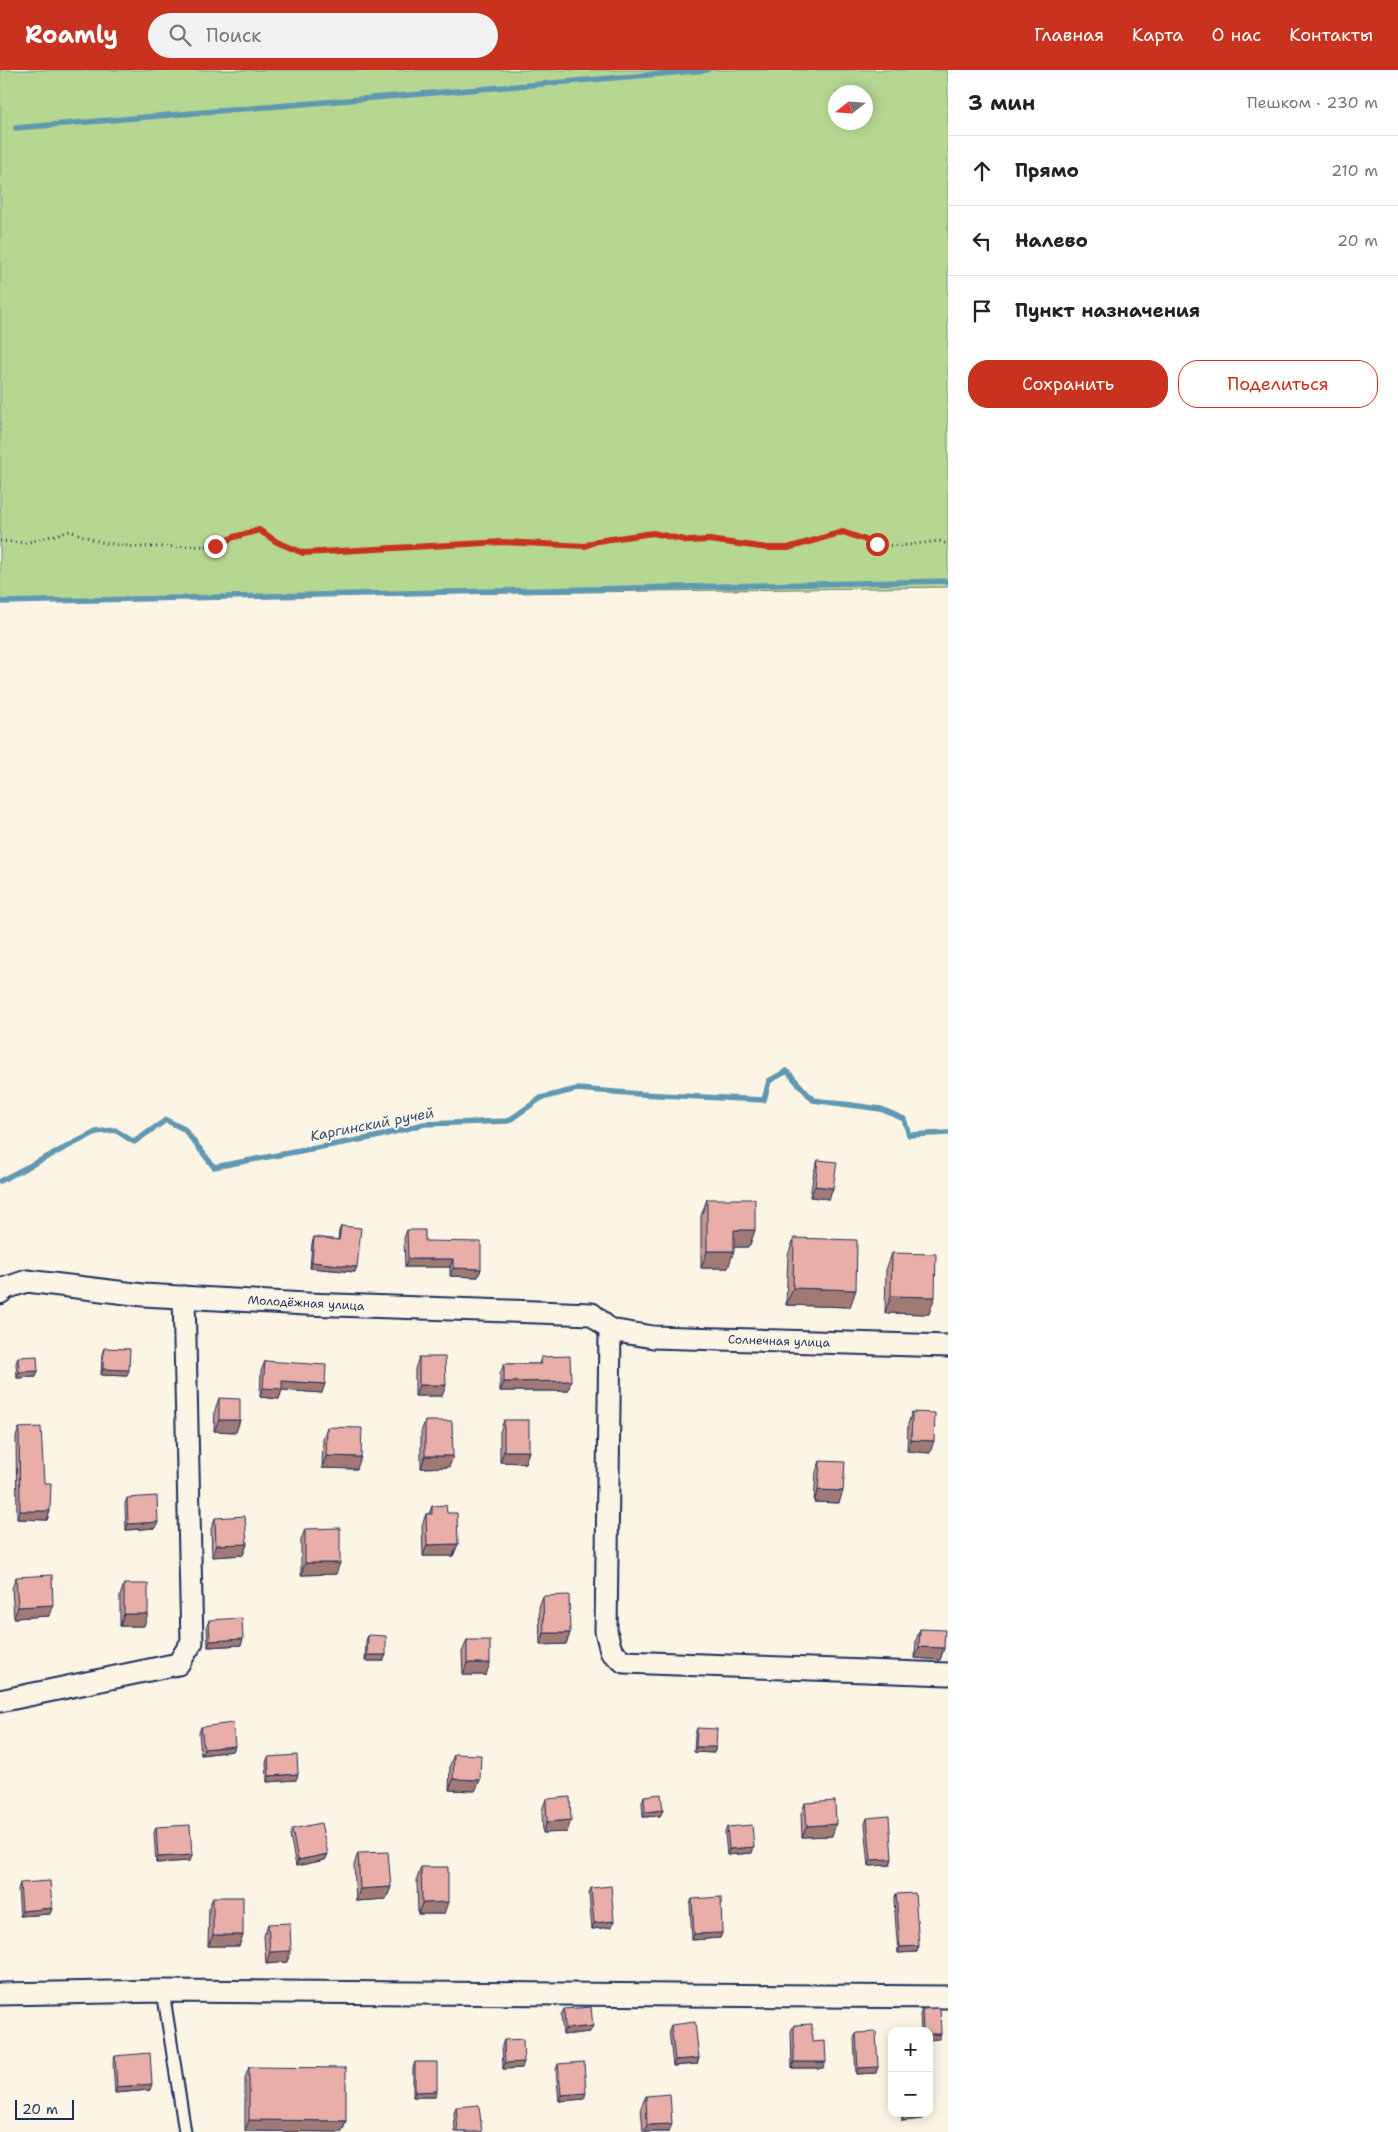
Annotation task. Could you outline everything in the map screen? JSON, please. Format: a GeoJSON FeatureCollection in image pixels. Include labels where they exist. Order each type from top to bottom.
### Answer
{"type":"FeatureCollection","features":[{"type":"Feature","properties":{"kind":"street","name":"Молодёжная улица"},"geometry":{"type":"LineString","coordinates":[[0,1293],[6,1288],[27,1281],[184,1297],[592,1314],[610,1330]]}},
{"type":"Feature","properties":{"kind":"street"},"geometry":{"type":"LineString","coordinates":[[0,1701],[178,1664],[192,1642],[184,1297]]}},
{"type":"Feature","properties":{"kind":"street"},"geometry":{"type":"LineString","coordinates":[[610,1330],[606,1632],[611,1651],[624,1662],[948,1674]]}},
{"type":"Feature","properties":{"kind":"street","name":"Солнечная улица"},"geometry":{"type":"LineString","coordinates":[[610,1330],[653,1337],[948,1346]]}},
{"type":"Feature","properties":{"kind":"street"},"geometry":{"type":"LineString","coordinates":[[0,1994],[164,1991],[948,1997]]}},
{"type":"Feature","properties":{"kind":"lane"},"geometry":{"type":"LineString","coordinates":[[164,1991],[185,2132]]}},
{"type":"Feature","properties":{"kind":"path"},"geometry":{"type":"LineString","coordinates":[[0,541],[25,543],[70,532],[100,542],[136,547],[215,546],[234,537],[259,530],[277,542],[303,553],[503,542],[585,546],[597,541],[653,533],[689,541],[709,540],[768,548],[788,548],[843,532],[877,544],[900,546],[939,541],[948,544]]}},
{"type":"Feature","properties":{"kind":"green space"},"geometry":{"type":"Polygon","coordinates":[[[0,70],[948,70],[948,587],[0,600],[0,70]]]}},
{"type":"Feature","properties":{"kind":"building"},"geometry":{"type":"Polygon","coordinates":[[[818,1160],[837,1162],[833,1188],[815,1186],[818,1160]]]}},
{"type":"Feature","properties":{"kind":"building"},"geometry":{"type":"Polygon","coordinates":[[[707,1199],[755,1199],[755,1230],[734,1230],[734,1251],[707,1251],[707,1199]]]}},
{"type":"Feature","properties":{"kind":"building"},"geometry":{"type":"Polygon","coordinates":[[[341,1226],[361,1228],[357,1267],[312,1262],[314,1237],[339,1240],[341,1226]]]}},
{"type":"Feature","properties":{"kind":"building"},"geometry":{"type":"Polygon","coordinates":[[[407,1230],[425,1230],[425,1241],[481,1242],[481,1269],[453,1268],[453,1259],[408,1259],[407,1230]]]}},
{"type":"Feature","properties":{"kind":"building"},"geometry":{"type":"Polygon","coordinates":[[[794,1238],[857,1240],[856,1290],[793,1288],[794,1238]]]}},
{"type":"Feature","properties":{"kind":"building"},"geometry":{"type":"Polygon","coordinates":[[[892,1253],[936,1254],[935,1297],[891,1296],[892,1253]]]}},
{"type":"Feature","properties":{"kind":"building"},"geometry":{"type":"Polygon","coordinates":[[[104,1348],[130,1349],[129,1370],[103,1369],[104,1348]]]}},
{"type":"Feature","properties":{"kind":"building"},"geometry":{"type":"Polygon","coordinates":[[[37,1356],[38,1371],[19,1372],[18,1357],[37,1356]]]}},
{"type":"Feature","properties":{"kind":"building"},"geometry":{"type":"Polygon","coordinates":[[[570,1356],[571,1381],[504,1382],[504,1364],[541,1364],[541,1357],[570,1356]]]}},
{"type":"Feature","properties":{"kind":"building"},"geometry":{"type":"Polygon","coordinates":[[[419,1357],[445,1357],[446,1385],[419,1385],[419,1357]]]}},
{"type":"Feature","properties":{"kind":"building"},"geometry":{"type":"Polygon","coordinates":[[[265,1361],[326,1365],[325,1384],[282,1381],[282,1389],[263,1388],[265,1361]]]}},
{"type":"Feature","properties":{"kind":"building"},"geometry":{"type":"Polygon","coordinates":[[[219,1398],[240,1399],[240,1420],[219,1420],[219,1398]]]}},
{"type":"Feature","properties":{"kind":"building"},"geometry":{"type":"Polygon","coordinates":[[[912,1412],[935,1413],[934,1441],[911,1440],[912,1412]]]}},
{"type":"Feature","properties":{"kind":"building"},"geometry":{"type":"Polygon","coordinates":[[[504,1420],[529,1420],[529,1451],[504,1451],[504,1420]]]}},
{"type":"Feature","properties":{"kind":"building"},"geometry":{"type":"Polygon","coordinates":[[[425,1421],[452,1421],[453,1456],[425,1456],[425,1421]]]}},
{"type":"Feature","properties":{"kind":"building"},"geometry":{"type":"Polygon","coordinates":[[[41,1427],[44,1483],[51,1483],[50,1511],[20,1511],[19,1428],[41,1427]]]}},
{"type":"Feature","properties":{"kind":"building"},"geometry":{"type":"Polygon","coordinates":[[[327,1427],[362,1428],[361,1457],[326,1456],[327,1427]]]}},
{"type":"Feature","properties":{"kind":"building"},"geometry":{"type":"Polygon","coordinates":[[[820,1461],[845,1462],[843,1491],[818,1490],[820,1461]]]}},
{"type":"Feature","properties":{"kind":"building"},"geometry":{"type":"Polygon","coordinates":[[[157,1496],[158,1522],[128,1524],[127,1498],[157,1496]]]}},
{"type":"Feature","properties":{"kind":"building"},"geometry":{"type":"Polygon","coordinates":[[[446,1505],[447,1513],[457,1513],[458,1544],[427,1545],[426,1514],[432,1514],[432,1506],[446,1505]]]}},
{"type":"Feature","properties":{"kind":"building"},"geometry":{"type":"Polygon","coordinates":[[[245,1516],[247,1544],[216,1545],[215,1518],[245,1516]]]}},
{"type":"Feature","properties":{"kind":"building"},"geometry":{"type":"Polygon","coordinates":[[[340,1528],[340,1563],[305,1563],[305,1529],[340,1528]]]}},
{"type":"Feature","properties":{"kind":"building"},"geometry":{"type":"Polygon","coordinates":[[[52,1575],[53,1605],[18,1607],[16,1577],[52,1575]]]}},
{"type":"Feature","properties":{"kind":"building"},"geometry":{"type":"Polygon","coordinates":[[[124,1584],[148,1584],[148,1614],[124,1614],[124,1584]]]}},
{"type":"Feature","properties":{"kind":"building"},"geometry":{"type":"Polygon","coordinates":[[[569,1595],[570,1633],[544,1633],[543,1596],[569,1595]]]}},
{"type":"Feature","properties":{"kind":"building"},"geometry":{"type":"Polygon","coordinates":[[[242,1618],[243,1639],[210,1641],[209,1620],[242,1618]]]}},
{"type":"Feature","properties":{"kind":"building"},"geometry":{"type":"Polygon","coordinates":[[[920,1629],[945,1630],[944,1648],[919,1647],[920,1629]]]}},
{"type":"Feature","properties":{"kind":"building"},"geometry":{"type":"Polygon","coordinates":[[[368,1635],[386,1636],[386,1655],[367,1655],[368,1635]]]}},
{"type":"Feature","properties":{"kind":"building"},"geometry":{"type":"Polygon","coordinates":[[[467,1640],[490,1640],[490,1663],[467,1663],[467,1640]]]}},
{"type":"Feature","properties":{"kind":"building"},"geometry":{"type":"Polygon","coordinates":[[[233,1723],[235,1746],[204,1749],[201,1727],[233,1723]]]}},
{"type":"Feature","properties":{"kind":"building"},"geometry":{"type":"Polygon","coordinates":[[[697,1728],[717,1729],[716,1747],[696,1747],[697,1728]]]}},
{"type":"Feature","properties":{"kind":"building"},"geometry":{"type":"Polygon","coordinates":[[[454,1754],[481,1755],[480,1780],[453,1779],[454,1754]]]}},
{"type":"Feature","properties":{"kind":"building"},"geometry":{"type":"Polygon","coordinates":[[[297,1755],[298,1774],[269,1776],[268,1757],[297,1755]]]}},
{"type":"Feature","properties":{"kind":"building"},"geometry":{"type":"Polygon","coordinates":[[[661,1794],[663,1810],[645,1812],[644,1796],[661,1794]]]}},
{"type":"Feature","properties":{"kind":"building"},"geometry":{"type":"Polygon","coordinates":[[[570,1797],[571,1820],[547,1822],[546,1799],[570,1797]]]}},
{"type":"Feature","properties":{"kind":"building"},"geometry":{"type":"Polygon","coordinates":[[[835,1801],[836,1824],[807,1826],[805,1803],[835,1801]]]}},
{"type":"Feature","properties":{"kind":"building"},"geometry":{"type":"Polygon","coordinates":[[[889,1816],[892,1859],[871,1860],[867,1818],[889,1816]]]}},
{"type":"Feature","properties":{"kind":"building"},"geometry":{"type":"Polygon","coordinates":[[[321,1823],[328,1854],[298,1860],[292,1829],[321,1823]]]}},
{"type":"Feature","properties":{"kind":"building"},"geometry":{"type":"Polygon","coordinates":[[[190,1825],[192,1855],[158,1857],[156,1827],[190,1825]]]}},
{"type":"Feature","properties":{"kind":"building"},"geometry":{"type":"Polygon","coordinates":[[[752,1825],[754,1847],[729,1849],[727,1827],[752,1825]]]}},
{"type":"Feature","properties":{"kind":"building"},"geometry":{"type":"Polygon","coordinates":[[[388,1852],[391,1887],[360,1889],[358,1853],[388,1852]]]}},
{"type":"Feature","properties":{"kind":"building"},"geometry":{"type":"Polygon","coordinates":[[[421,1867],[448,1867],[448,1902],[422,1903],[421,1867]]]}},
{"type":"Feature","properties":{"kind":"building"},"geometry":{"type":"Polygon","coordinates":[[[50,1881],[52,1908],[22,1911],[20,1883],[50,1881]]]}},
{"type":"Feature","properties":{"kind":"building"},"geometry":{"type":"Polygon","coordinates":[[[611,1886],[614,1921],[594,1923],[591,1888],[611,1886]]]}},
{"type":"Feature","properties":{"kind":"building"},"geometry":{"type":"Polygon","coordinates":[[[915,1893],[919,1946],[900,1947],[896,1894],[915,1893]]]}},
{"type":"Feature","properties":{"kind":"building"},"geometry":{"type":"Polygon","coordinates":[[[213,1897],[243,1897],[243,1935],[213,1935],[213,1897]]]}},
{"type":"Feature","properties":{"kind":"building"},"geometry":{"type":"Polygon","coordinates":[[[721,1897],[722,1933],[694,1934],[692,1899],[721,1897]]]}},
{"type":"Feature","properties":{"kind":"building"},"geometry":{"type":"Polygon","coordinates":[[[290,1923],[291,1951],[270,1952],[268,1924],[290,1923]]]}},
{"type":"Feature","properties":{"kind":"building"},"geometry":{"type":"Polygon","coordinates":[[[591,2007],[593,2026],[565,2029],[564,2009],[591,2007]]]}},
{"type":"Feature","properties":{"kind":"building"},"geometry":{"type":"Polygon","coordinates":[[[940,2008],[941,2034],[933,2034],[933,2027],[923,2027],[922,2009],[940,2008]]]}},
{"type":"Feature","properties":{"kind":"building"},"geometry":{"type":"Polygon","coordinates":[[[695,2022],[699,2058],[675,2060],[671,2025],[695,2022]]]}},
{"type":"Feature","properties":{"kind":"building"},"geometry":{"type":"Polygon","coordinates":[[[812,2024],[812,2042],[825,2041],[826,2062],[794,2062],[794,2025],[812,2024]]]}},
{"type":"Feature","properties":{"kind":"building"},"geometry":{"type":"Polygon","coordinates":[[[876,2032],[878,2067],[858,2068],[856,2033],[876,2032]]]}},
{"type":"Feature","properties":{"kind":"building"},"geometry":{"type":"Polygon","coordinates":[[[523,2039],[524,2062],[505,2063],[504,2040],[523,2039]]]}},
{"type":"Feature","properties":{"kind":"building"},"geometry":{"type":"Polygon","coordinates":[[[150,2053],[152,2084],[117,2087],[115,2056],[150,2053]]]}},
{"type":"Feature","properties":{"kind":"building"},"geometry":{"type":"Polygon","coordinates":[[[415,2062],[437,2062],[437,2091],[415,2092],[415,2062]]]}},
{"type":"Feature","properties":{"kind":"building"},"geometry":{"type":"Polygon","coordinates":[[[584,2062],[586,2093],[561,2095],[558,2064],[584,2062]]]}},
{"type":"Feature","properties":{"kind":"building"},"geometry":{"type":"Polygon","coordinates":[[[249,2067],[346,2068],[346,2121],[249,2120],[249,2067]]]}},
{"type":"Feature","properties":{"kind":"building"},"geometry":{"type":"Polygon","coordinates":[[[670,2094],[672,2124],[647,2125],[646,2096],[670,2094]]]}},
{"type":"Feature","properties":{"kind":"building"},"geometry":{"type":"Polygon","coordinates":[[[479,2105],[482,2132],[458,2132],[456,2107],[479,2105]]]}},
{"type":"Feature","properties":{"kind":"waterway"},"geometry":{"type":"LineString","coordinates":[[16,128],[707,70]]}},
{"type":"Feature","properties":{"kind":"waterway"},"geometry":{"type":"LineString","coordinates":[[0,602],[948,581]]}},
{"type":"Feature","properties":{"kind":"waterway","name":"Каргинский ручей"},"geometry":{"type":"LineString","coordinates":[[0,1181],[96,1132],[115,1130],[134,1142],[166,1120],[184,1129],[214,1167],[375,1137],[424,1124],[508,1121],[541,1098],[577,1089],[764,1100],[769,1081],[787,1071],[813,1100],[881,1109],[904,1119],[909,1135],[948,1133]]}},
{"type":"Feature","properties":{"kind":"route"},"geometry":{"type":"LineString","coordinates":[[215,546],[234,537],[259,530],[277,542],[291,546],[303,553],[503,542],[509,544],[534,542],[585,546],[597,541],[653,533],[689,541],[709,540],[768,548],[788,548],[815,542],[843,532],[877,544]]}}]}
